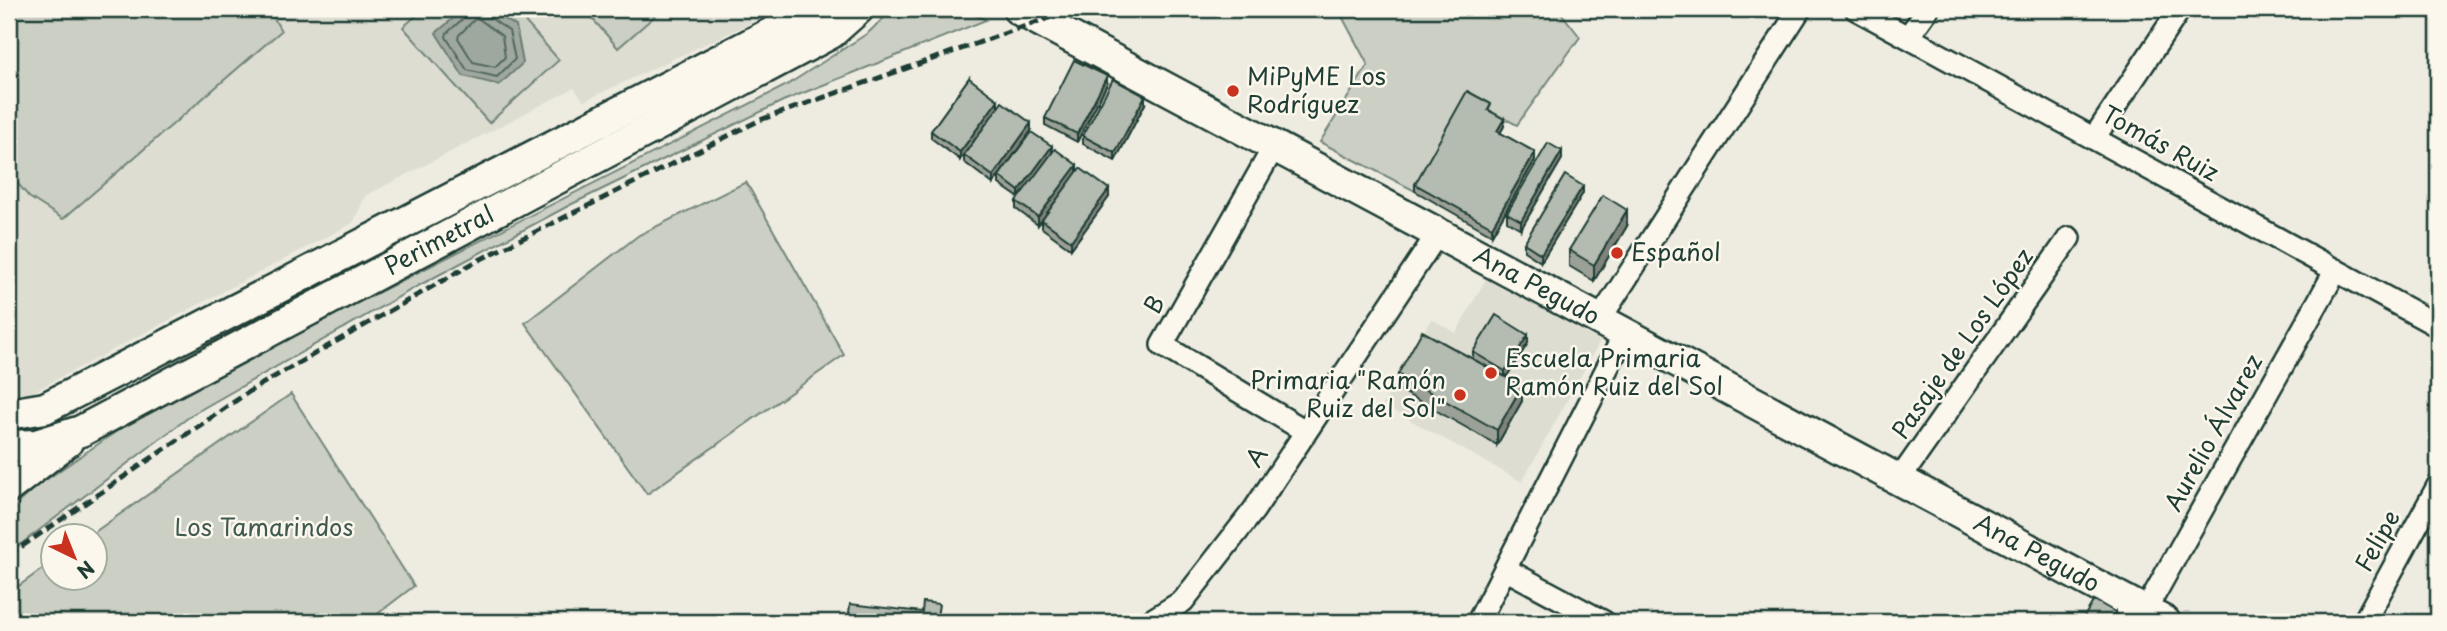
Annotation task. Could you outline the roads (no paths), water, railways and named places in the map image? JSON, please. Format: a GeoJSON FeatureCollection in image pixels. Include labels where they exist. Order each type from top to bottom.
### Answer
{"type":"FeatureCollection","features":[{"type":"Feature","properties":{"kind":"main road","name":"Perimetral"},"geometry":{"type":"LineString","coordinates":[[9,438],[45,408],[803,17],[813,9]]}},
{"type":"Feature","properties":{"kind":"main road","name":"Perimetral"},"geometry":{"type":"LineString","coordinates":[[9,446],[36,445],[81,431],[831,33],[858,9]]}},
{"type":"Feature","properties":{"kind":"main road","name":"Ana Pegudo"},"geometry":{"type":"LineString","coordinates":[[1018,9],[1899,480],[2150,619]]}},
{"type":"Feature","properties":{"kind":"main road","name":"Perimetral"},"geometry":{"type":"LineString","coordinates":[[9,414],[45,408]]}},
{"type":"Feature","properties":{"kind":"main road"},"geometry":{"type":"LineString","coordinates":[[9,487],[81,431]]}},
{"type":"Feature","properties":{"kind":"street"},"geometry":{"type":"LineString","coordinates":[[1478,622],[1613,326],[1800,9]]}},
{"type":"Feature","properties":{"kind":"street","name":"Tomás Ruiz"},"geometry":{"type":"LineString","coordinates":[[1856,9],[2438,326]]}},
{"type":"Feature","properties":{"kind":"street"},"geometry":{"type":"LineString","coordinates":[[1908,37],[1928,9]]}},
{"type":"Feature","properties":{"kind":"street"},"geometry":{"type":"LineString","coordinates":[[2094,138],[2180,9]]}},
{"type":"Feature","properties":{"kind":"street","name":"B"},"geometry":{"type":"LineString","coordinates":[[1275,145],[1162,345],[1305,431]]}},
{"type":"Feature","properties":{"kind":"street","name":"A"},"geometry":{"type":"LineString","coordinates":[[1149,622],[1183,601],[1254,510],[1438,233]]}},
{"type":"Feature","properties":{"kind":"street","name":"Pasaje de Los López"},"geometry":{"type":"LineString","coordinates":[[1899,480],[2069,238]]}},
{"type":"Feature","properties":{"kind":"street","name":"Aurelio Álvarez"},"geometry":{"type":"LineString","coordinates":[[2150,619],[2336,270]]}},
{"type":"Feature","properties":{"kind":"street","name":"Felipe"},"geometry":{"type":"LineString","coordinates":[[2364,622],[2438,486]]}},
{"type":"Feature","properties":{"kind":"street"},"geometry":{"type":"LineString","coordinates":[[1504,569],[1604,622]]}},
{"type":"Feature","properties":{"kind":"water"},"geometry":{"type":"Polygon","coordinates":[[[464,9],[488,9],[516,26],[523,63],[499,85],[463,76],[436,33],[464,9]]]}},
{"type":"Feature","properties":{"kind":"railway"},"geometry":{"type":"LineString","coordinates":[[9,555],[253,389],[477,261],[760,120],[1074,9]]}},
{"type":"Feature","properties":{"kind":"place","name":"MiPyME Los Rodríguez"},"geometry":{"type":"Point","coordinates":[1233,91]}},
{"type":"Feature","properties":{"kind":"place","name":"Español"},"geometry":{"type":"Point","coordinates":[1617,253]}},
{"type":"Feature","properties":{"kind":"place","name":"Escuela Primaria Ramón Ruiz del Sol"},"geometry":{"type":"Point","coordinates":[1491,373]}},
{"type":"Feature","properties":{"kind":"place","name":"Primaria \"Ramón Ruiz del Sol\""},"geometry":{"type":"Point","coordinates":[1460,395]}},
{"type":"Feature","properties":{"kind":"park label","name":"Los Tamarindos"},"geometry":{"type":"Point","coordinates":[264,528]}}]}
